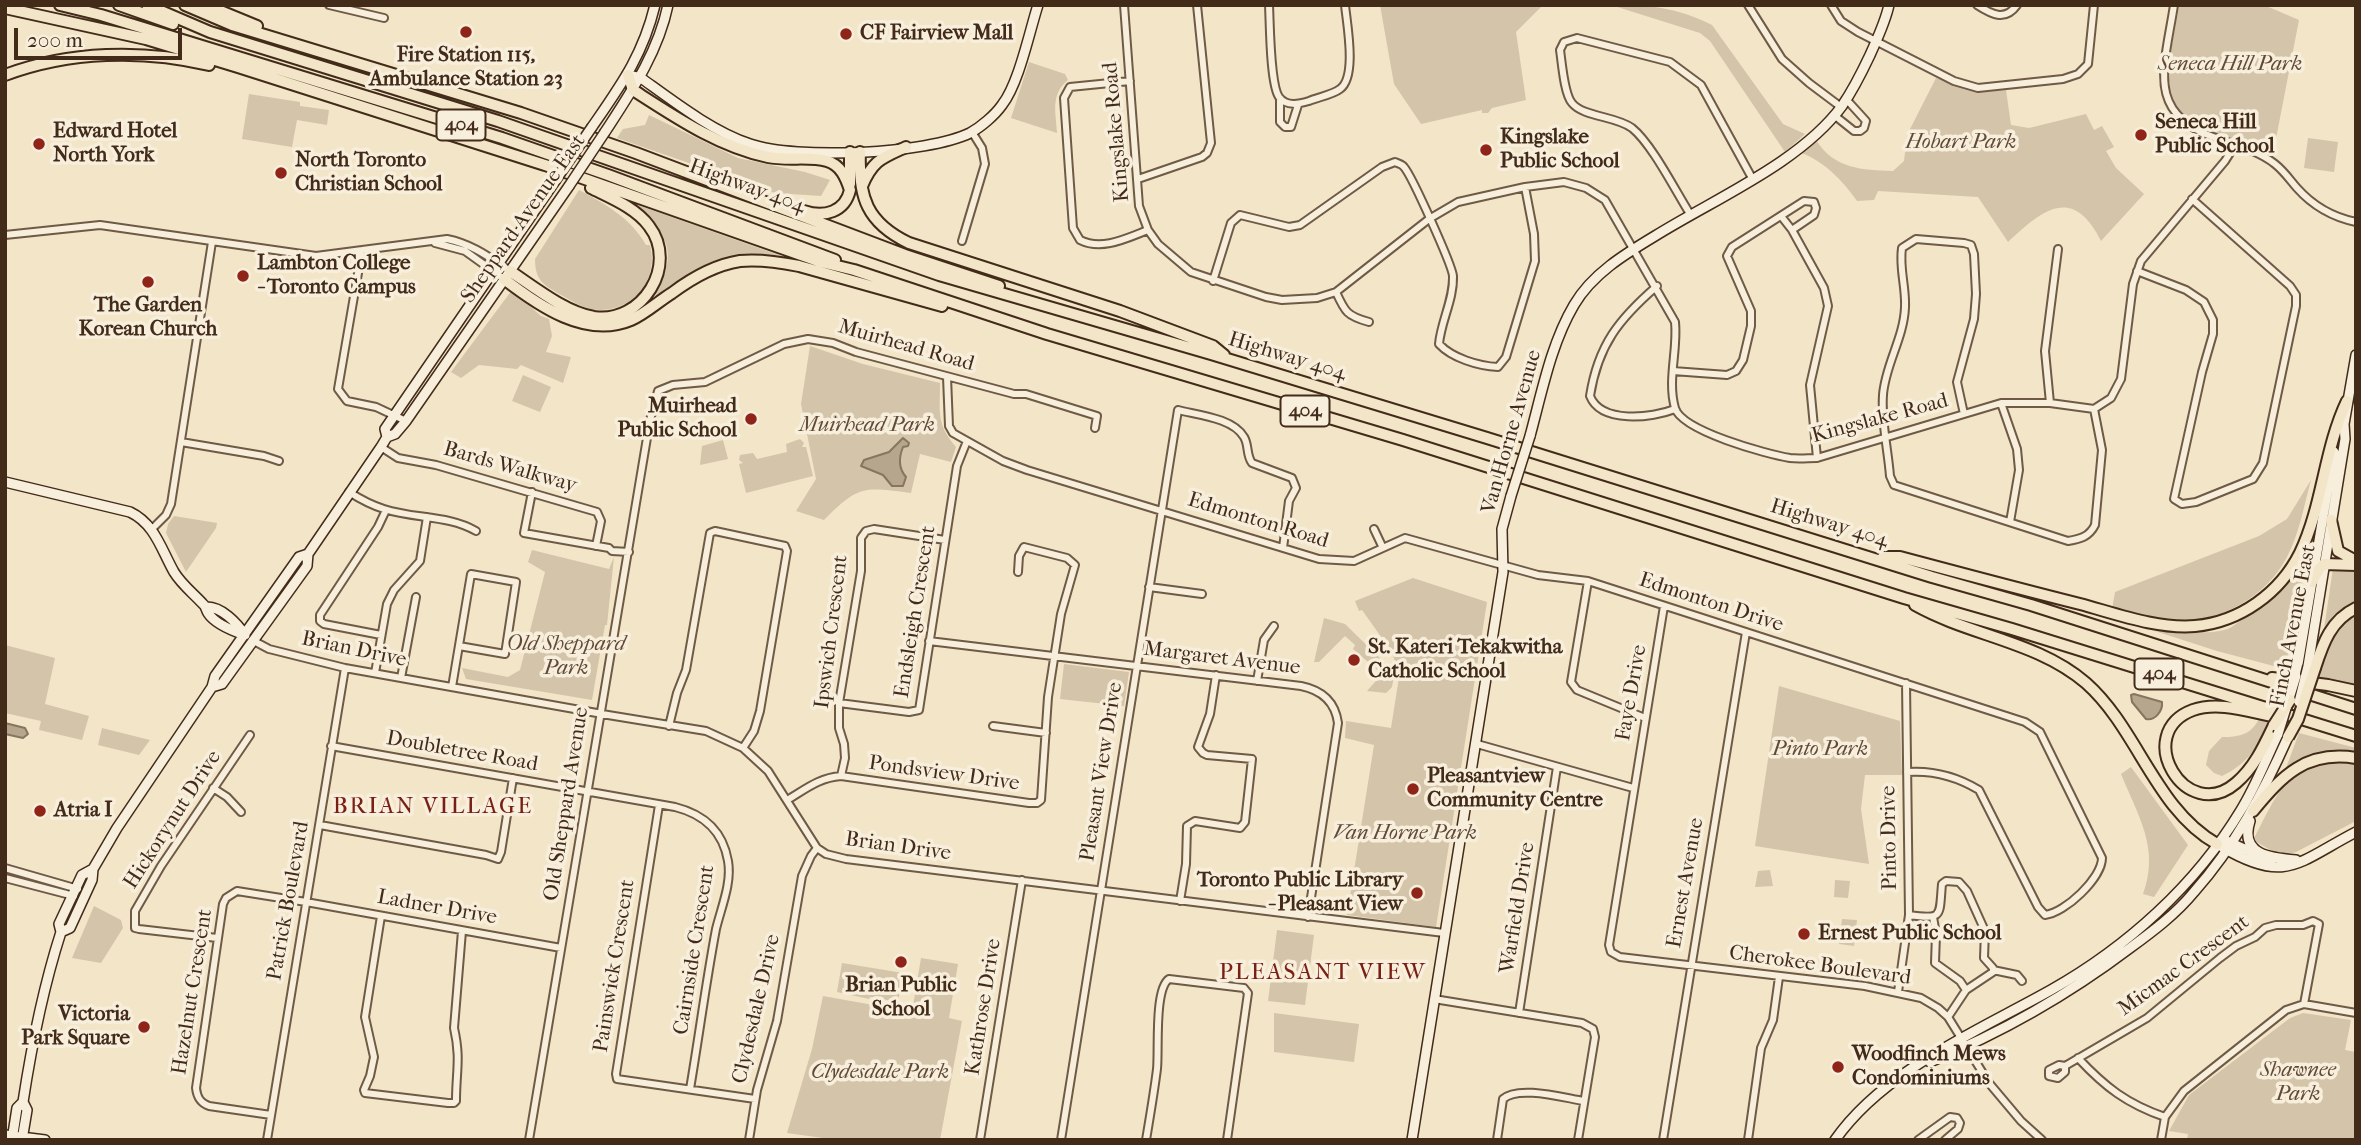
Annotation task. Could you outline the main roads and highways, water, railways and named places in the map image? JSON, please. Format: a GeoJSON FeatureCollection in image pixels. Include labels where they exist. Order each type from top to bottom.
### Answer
{"type":"FeatureCollection","features":[{"type":"Feature","properties":{"kind":"highway","name":"Highway 404"},"geometry":{"type":"LineString","coordinates":[[60,5],[101,15],[502,138],[824,255],[854,270]]}},
{"type":"Feature","properties":{"kind":"highway"},"geometry":{"type":"LineString","coordinates":[[119,5],[171,23],[210,32]]}},
{"type":"Feature","properties":{"kind":"highway"},"geometry":{"type":"LineString","coordinates":[[147,5],[210,32]]}},
{"type":"Feature","properties":{"kind":"highway"},"geometry":{"type":"LineString","coordinates":[[185,5],[232,25],[520,114],[636,153],[905,255],[1034,298],[1053,309]]}},
{"type":"Feature","properties":{"kind":"highway"},"geometry":{"type":"LineString","coordinates":[[206,5],[362,64]]}},
{"type":"Feature","properties":{"kind":"highway","name":"Highway 404"},"geometry":{"type":"LineString","coordinates":[[5,8],[146,39],[545,165],[821,262],[854,270],[968,309],[1416,444],[1904,598],[2356,736]]}},
{"type":"Feature","properties":{"kind":"highway","name":"Highway 404"},"geometry":{"type":"LineString","coordinates":[[210,32],[642,170],[939,275],[1232,361],[2031,605],[2356,709]]}},
{"type":"Feature","properties":{"kind":"highway"},"geometry":{"type":"LineString","coordinates":[[5,75],[31,65],[107,55],[163,56],[293,86]]}},
{"type":"Feature","properties":{"kind":"highway"},"geometry":{"type":"LineString","coordinates":[[5,82],[48,65],[71,60]]}},
{"type":"Feature","properties":{"kind":"highway"},"geometry":{"type":"LineString","coordinates":[[628,75],[634,90],[723,144],[742,152],[772,158],[829,161],[845,176],[850,190]]}},
{"type":"Feature","properties":{"kind":"highway"},"geometry":{"type":"LineString","coordinates":[[520,114],[548,119],[595,134],[813,214],[825,214],[841,207],[850,190],[855,152]]}},
{"type":"Feature","properties":{"kind":"highway"},"geometry":{"type":"LineString","coordinates":[[862,186],[877,161],[906,147]]}},
{"type":"Feature","properties":{"kind":"highway"},"geometry":{"type":"LineString","coordinates":[[855,152],[867,204],[876,221],[890,234],[909,243],[1120,312],[1213,346],[1232,361]]}},
{"type":"Feature","properties":{"kind":"highway"},"geometry":{"type":"LineString","coordinates":[[507,275],[569,309],[598,318],[625,312],[641,302],[659,274],[659,247],[650,227],[637,214],[545,165]]}},
{"type":"Feature","properties":{"kind":"highway"},"geometry":{"type":"LineString","coordinates":[[507,275],[559,314],[591,326],[612,326],[633,319],[693,278],[740,261],[799,266],[929,304],[968,309]]}},
{"type":"Feature","properties":{"kind":"highway"},"geometry":{"type":"LineString","coordinates":[[1870,557],[1900,557],[2149,622],[2196,626],[2218,622],[2258,602],[2283,580],[2292,566],[2300,551],[2315,504],[2335,426],[2347,401]]}},
{"type":"Feature","properties":{"kind":"highway"},"geometry":{"type":"LineString","coordinates":[[2331,520],[2338,551],[2356,563]]}},
{"type":"Feature","properties":{"kind":"highway"},"geometry":{"type":"LineString","coordinates":[[2312,582],[2324,564],[2356,563]]}},
{"type":"Feature","properties":{"kind":"highway"},"geometry":{"type":"LineString","coordinates":[[1904,598],[1932,614],[2040,654],[2085,683],[2110,709],[2182,817],[2224,844]]}},
{"type":"Feature","properties":{"kind":"highway"},"geometry":{"type":"LineString","coordinates":[[2305,721],[2232,708],[2208,707],[2191,710],[2177,720],[2165,743],[2170,771],[2179,782],[2195,792],[2211,795],[2227,790],[2250,768],[2280,732],[2298,719],[2311,667],[2323,641],[2334,623],[2356,608]]}},
{"type":"Feature","properties":{"kind":"highway"},"geometry":{"type":"LineString","coordinates":[[2244,674],[2356,691]]}},
{"type":"Feature","properties":{"kind":"highway"},"geometry":{"type":"LineString","coordinates":[[2280,732],[2290,701]]}},
{"type":"Feature","properties":{"kind":"highway"},"geometry":{"type":"LineString","coordinates":[[2253,811],[2277,783],[2297,767],[2329,757],[2356,758]]}},
{"type":"Feature","properties":{"kind":"main road","name":"Sheppard Avenue East"},"geometry":{"type":"LineString","coordinates":[[387,437],[385,429],[628,75],[648,36],[655,5]]}},
{"type":"Feature","properties":{"kind":"main road","name":"Sheppard Avenue East"},"geometry":{"type":"LineString","coordinates":[[212,687],[222,684],[254,641],[307,566],[307,554],[349,492],[387,437],[395,434],[406,421],[634,90],[658,38],[668,5]]}},
{"type":"Feature","properties":{"kind":"main road"},"geometry":{"type":"LineString","coordinates":[[628,75],[641,78],[719,131],[750,144],[781,151],[855,152],[936,143],[972,132],[995,113],[1008,95],[1038,5]]}},
{"type":"Feature","properties":{"kind":"main road","name":"Van Horne Avenue"},"geometry":{"type":"LineString","coordinates":[[1412,1140],[1503,572],[1502,529],[1556,345],[1575,303],[1604,270],[1690,214],[1778,164],[1834,115],[1844,103],[1877,40],[1889,5]]}},
{"type":"Feature","properties":{"kind":"main road","name":"Finch Avenue East"},"geometry":{"type":"LineString","coordinates":[[2290,701],[2336,437],[2343,424],[2356,355]]}},
{"type":"Feature","properties":{"kind":"main road","name":"Finch Avenue East"},"geometry":{"type":"LineString","coordinates":[[2311,667],[2324,564],[2346,439],[2343,424]]}},
{"type":"Feature","properties":{"kind":"main road"},"geometry":{"type":"LineString","coordinates":[[5,482],[130,512],[144,519],[176,574],[206,607],[208,613],[232,631],[245,635]]}},
{"type":"Feature","properties":{"kind":"main road","name":"Sheppard Avenue East"},"geometry":{"type":"LineString","coordinates":[[61,932],[69,928],[92,880],[93,869],[144,787],[212,687],[215,676],[299,557],[307,554]]}},
{"type":"Feature","properties":{"kind":"main road","name":"Finch Avenue East"},"geometry":{"type":"LineString","coordinates":[[1912,1069],[1967,1047],[2076,986],[2152,931],[2193,894],[2224,844],[2280,732]]}},
{"type":"Feature","properties":{"kind":"main road","name":"Finch Avenue East"},"geometry":{"type":"LineString","coordinates":[[1835,1140],[1866,1105],[1899,1077],[1961,1037],[2037,998],[2101,959],[2140,929],[2171,900],[2253,811],[2280,732]]}},
{"type":"Feature","properties":{"kind":"main road"},"geometry":{"type":"LineString","coordinates":[[2253,811],[2247,837],[2252,848],[2274,858],[2296,860]]}},
{"type":"Feature","properties":{"kind":"main road"},"geometry":{"type":"LineString","coordinates":[[2224,844],[2260,865],[2295,866],[2356,832]]}},
{"type":"Feature","properties":{"kind":"main road"},"geometry":{"type":"LineString","coordinates":[[2224,844],[2263,859],[2281,862],[2308,859]]}},
{"type":"Feature","properties":{"kind":"main road","name":"Sheppard Avenue East"},"geometry":{"type":"LineString","coordinates":[[15,1137],[27,1110],[23,1102],[33,1038],[45,983],[61,932],[59,923],[82,875],[93,869]]}},
{"type":"Feature","properties":{"kind":"main road"},"geometry":{"type":"LineString","coordinates":[[15,1137],[45,1140]]}},
{"type":"Feature","properties":{"kind":"place","name":"Fire Station 115, Ambulance Station 23"},"geometry":{"type":"Point","coordinates":[466,32]}},
{"type":"Feature","properties":{"kind":"place","name":"CF Fairview Mall"},"geometry":{"type":"Point","coordinates":[846,34]}},
{"type":"Feature","properties":{"kind":"place","name":"Seneca Hill Public School"},"geometry":{"type":"Point","coordinates":[2141,135]}},
{"type":"Feature","properties":{"kind":"place","name":"Edward Hotel North York"},"geometry":{"type":"Point","coordinates":[39,144]}},
{"type":"Feature","properties":{"kind":"place","name":"Kingslake Public School"},"geometry":{"type":"Point","coordinates":[1486,150]}},
{"type":"Feature","properties":{"kind":"place","name":"North Toronto Christian School"},"geometry":{"type":"Point","coordinates":[281,173]}},
{"type":"Feature","properties":{"kind":"place","name":"Lambton College - Toronto Campus"},"geometry":{"type":"Point","coordinates":[243,276]}},
{"type":"Feature","properties":{"kind":"place","name":"The Garden Korean Church"},"geometry":{"type":"Point","coordinates":[148,282]}},
{"type":"Feature","properties":{"kind":"place","name":"Muirhead Public School"},"geometry":{"type":"Point","coordinates":[751,419]}},
{"type":"Feature","properties":{"kind":"place","name":"St. Kateri Tekakwitha Catholic School"},"geometry":{"type":"Point","coordinates":[1354,660]}},
{"type":"Feature","properties":{"kind":"place","name":"Pleasantview Community Centre"},"geometry":{"type":"Point","coordinates":[1413,789]}},
{"type":"Feature","properties":{"kind":"place","name":"Atria I"},"geometry":{"type":"Point","coordinates":[40,811]}},
{"type":"Feature","properties":{"kind":"place","name":"Toronto Public Library - Pleasant View"},"geometry":{"type":"Point","coordinates":[1417,893]}},
{"type":"Feature","properties":{"kind":"place","name":"Ernest Public School"},"geometry":{"type":"Point","coordinates":[1804,934]}},
{"type":"Feature","properties":{"kind":"place","name":"Brian Public School"},"geometry":{"type":"Point","coordinates":[901,962]}},
{"type":"Feature","properties":{"kind":"place","name":"Victoria Park Square"},"geometry":{"type":"Point","coordinates":[144,1027]}},
{"type":"Feature","properties":{"kind":"place","name":"Woodfinch Mews Condominiums"},"geometry":{"type":"Point","coordinates":[1838,1067]}},
{"type":"Feature","properties":{"kind":"district","name":"BRIAN VILLAGE"},"geometry":{"type":"Point","coordinates":[433,807]}},
{"type":"Feature","properties":{"kind":"district","name":"PLEASANT VIEW"},"geometry":{"type":"Point","coordinates":[1323,973]}},
{"type":"Feature","properties":{"kind":"park label","name":"Seneca Hill Park"},"geometry":{"type":"Point","coordinates":[2230,65]}},
{"type":"Feature","properties":{"kind":"park label","name":"Hobart Park"},"geometry":{"type":"Point","coordinates":[1961,143]}},
{"type":"Feature","properties":{"kind":"park label","name":"Muirhead Park"},"geometry":{"type":"Point","coordinates":[867,426]}},
{"type":"Feature","properties":{"kind":"park label","name":"Old Sheppard Park"},"geometry":{"type":"Point","coordinates":[566,657]}},
{"type":"Feature","properties":{"kind":"park label","name":"Pinto Park"},"geometry":{"type":"Point","coordinates":[1820,750]}},
{"type":"Feature","properties":{"kind":"park label","name":"Van Horne Park"},"geometry":{"type":"Point","coordinates":[1405,834]}},
{"type":"Feature","properties":{"kind":"park label","name":"Clydesdale Park"},"geometry":{"type":"Point","coordinates":[880,1073]}},
{"type":"Feature","properties":{"kind":"park label","name":"Shawnee Park"},"geometry":{"type":"Point","coordinates":[2298,1083]}}]}
